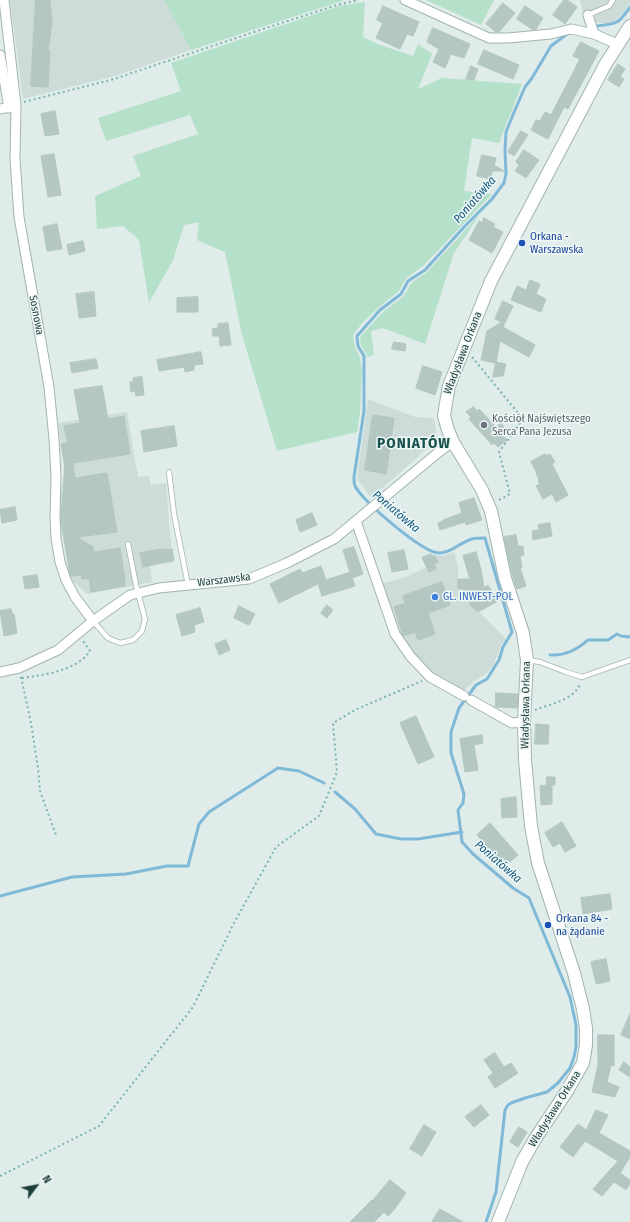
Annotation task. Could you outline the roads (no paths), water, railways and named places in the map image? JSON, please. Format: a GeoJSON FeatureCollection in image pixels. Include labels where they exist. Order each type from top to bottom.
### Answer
{"type":"FeatureCollection","features":[{"type":"Feature","properties":{"kind":"street","name":"Sosnowa"},"geometry":{"type":"LineString","coordinates":[[4,0],[8,108]]}},
{"type":"Feature","properties":{"kind":"street"},"geometry":{"type":"LineString","coordinates":[[405,0],[489,38],[551,34],[571,29],[594,34],[617,44]]}},
{"type":"Feature","properties":{"kind":"street"},"geometry":{"type":"LineString","coordinates":[[588,15],[594,34]]}},
{"type":"Feature","properties":{"kind":"street","name":"Władysława Orkana"},"geometry":{"type":"LineString","coordinates":[[498,1222],[522,1162],[534,1139],[583,1063],[586,1046],[586,1028],[574,973],[538,863],[533,840],[525,760],[527,660],[523,633],[505,578],[491,511],[482,490],[448,430],[444,416],[449,386],[491,281],[617,44],[630,26]]}},
{"type":"Feature","properties":{"kind":"street","name":"Sosnowa"},"geometry":{"type":"LineString","coordinates":[[0,55],[15,160],[19,217],[49,387],[56,476],[56,538],[60,562],[66,580],[75,598],[94,621]]}},
{"type":"Feature","properties":{"kind":"street","name":"Warszawska"},"geometry":{"type":"LineString","coordinates":[[0,672],[18,668],[58,650],[78,633],[130,595],[159,588],[249,579],[287,563],[334,539],[440,451],[454,442]]}},
{"type":"Feature","properties":{"kind":"street"},"geometry":{"type":"LineString","coordinates":[[356,521],[395,634],[411,658],[430,677],[512,723],[525,718]]}},
{"type":"Feature","properties":{"kind":"lane"},"geometry":{"type":"LineString","coordinates":[[588,15],[608,6],[613,0]]}},
{"type":"Feature","properties":{"kind":"lane"},"geometry":{"type":"LineString","coordinates":[[169,472],[174,514],[188,585]]}},
{"type":"Feature","properties":{"kind":"lane"},"geometry":{"type":"LineString","coordinates":[[94,621],[108,638],[120,643],[133,640],[142,631],[145,619],[128,544]]}},
{"type":"Feature","properties":{"kind":"lane"},"geometry":{"type":"LineString","coordinates":[[527,660],[540,662],[582,677],[630,660]]}},
{"type":"Feature","properties":{"kind":"waterway","name":"Poniatówka"},"geometry":{"type":"LineString","coordinates":[[595,26],[608,25],[616,22],[630,7]]}},
{"type":"Feature","properties":{"kind":"waterway","name":"Poniatówka"},"geometry":{"type":"LineString","coordinates":[[486,1222],[496,1192],[505,1110],[511,1103],[547,1092],[558,1083],[570,1068],[574,1057],[576,1047],[576,1025],[570,997],[529,898],[513,888],[473,854],[462,842],[458,810],[463,803],[464,794],[451,753],[451,732],[459,708],[476,685],[487,679],[499,660],[503,647],[512,632],[485,538],[468,540],[444,553],[431,551],[407,536],[380,514],[355,486],[354,477],[364,411],[364,356],[358,346],[357,336],[380,310],[401,294],[408,281],[425,270],[492,199],[504,183],[506,174],[506,132],[515,110],[525,87],[551,46],[567,34]]}},
{"type":"Feature","properties":{"kind":"waterway"},"geometry":{"type":"LineString","coordinates":[[550,655],[570,651],[588,640],[608,640],[617,634],[630,637]]}},
{"type":"Feature","properties":{"kind":"waterway"},"geometry":{"type":"LineString","coordinates":[[0,896],[72,877],[126,874],[167,866],[188,866],[199,824],[209,812],[278,768],[299,771],[324,783]]}},
{"type":"Feature","properties":{"kind":"waterway"},"geometry":{"type":"LineString","coordinates":[[335,792],[355,809],[376,834],[401,839],[418,839],[462,832]]}},
{"type":"Feature","properties":{"kind":"place","name":"Orkana - Warszawska"},"geometry":{"type":"Point","coordinates":[522,243]}},
{"type":"Feature","properties":{"kind":"place","name":"Kościół Najświętszego Serca Pana Jezusa"},"geometry":{"type":"Point","coordinates":[484,425]}},
{"type":"Feature","properties":{"kind":"place","name":"GL. INWEST-POL"},"geometry":{"type":"Point","coordinates":[435,597]}},
{"type":"Feature","properties":{"kind":"place","name":"Orkana 84 - na żądanie"},"geometry":{"type":"Point","coordinates":[548,925]}},
{"type":"Feature","properties":{"kind":"district","name":"PONIATÓW"},"geometry":{"type":"Point","coordinates":[414,444]}}]}
